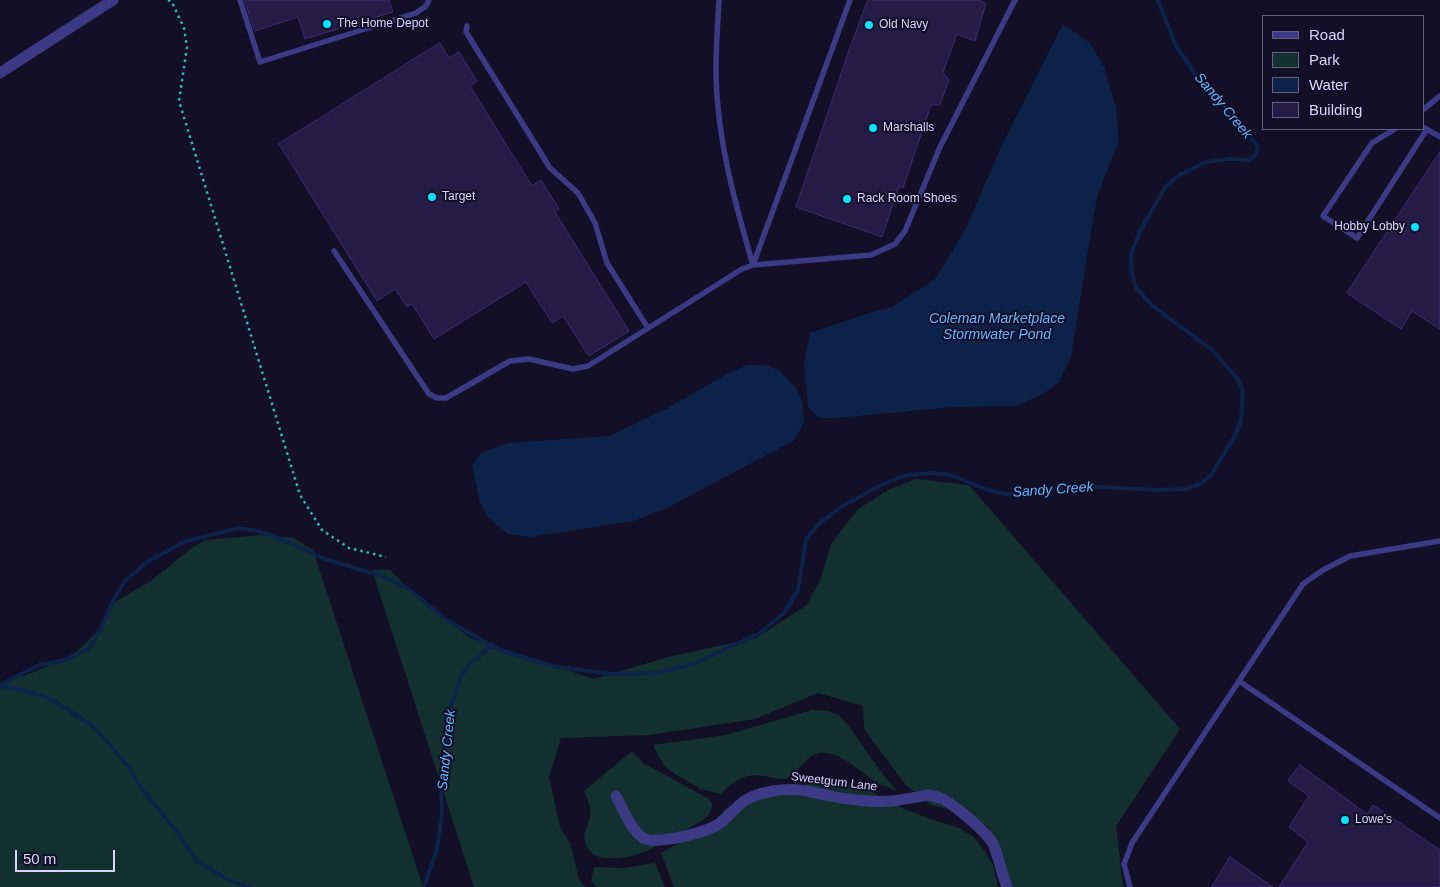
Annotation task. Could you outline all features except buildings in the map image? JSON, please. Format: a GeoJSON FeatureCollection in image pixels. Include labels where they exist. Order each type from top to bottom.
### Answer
{"type":"FeatureCollection","features":[{"type":"Feature","properties":{"kind":"street"},"geometry":{"type":"LineString","coordinates":[[0,73],[113,0]]}},
{"type":"Feature","properties":{"kind":"street","name":"Sweetgum Lane"},"geometry":{"type":"LineString","coordinates":[[616,796],[634,830],[640,837],[647,840],[666,839],[705,830],[729,817],[744,801],[754,796],[774,791],[791,789],[866,801],[885,802],[928,795],[935,796],[962,814],[987,835],[994,846],[1007,887]]}},
{"type":"Feature","properties":{"kind":"lane"},"geometry":{"type":"LineString","coordinates":[[240,0],[260,62],[416,13],[426,6],[429,0]]}},
{"type":"Feature","properties":{"kind":"lane"},"geometry":{"type":"LineString","coordinates":[[719,0],[716,47],[718,107],[728,168],[741,225],[753,265]]}},
{"type":"Feature","properties":{"kind":"lane"},"geometry":{"type":"LineString","coordinates":[[753,265],[850,0]]}},
{"type":"Feature","properties":{"kind":"lane"},"geometry":{"type":"LineString","coordinates":[[334,250],[429,394],[437,398],[446,398],[510,362],[529,359],[573,369],[588,366],[742,269],[753,265],[872,256],[895,244],[905,231],[940,147],[1015,0]]}},
{"type":"Feature","properties":{"kind":"lane"},"geometry":{"type":"LineString","coordinates":[[467,26],[466,32],[550,168],[578,193],[595,223],[607,263],[648,328]]}},
{"type":"Feature","properties":{"kind":"lane"},"geometry":{"type":"LineString","coordinates":[[1425,108],[1440,96]]}},
{"type":"Feature","properties":{"kind":"lane"},"geometry":{"type":"LineString","coordinates":[[1425,128],[1440,138]]}},
{"type":"Feature","properties":{"kind":"lane"},"geometry":{"type":"LineString","coordinates":[[1393,130],[1372,143],[1323,216],[1357,238],[1424,130]]}},
{"type":"Feature","properties":{"kind":"lane"},"geometry":{"type":"LineString","coordinates":[[1130,887],[1124,864],[1132,843],[1303,584],[1323,570],[1350,556],[1440,541]]}},
{"type":"Feature","properties":{"kind":"lane"},"geometry":{"type":"LineString","coordinates":[[1239,681],[1440,818]]}},
{"type":"Feature","properties":{"kind":"path"},"geometry":{"type":"LineString","coordinates":[[168,0],[172,2],[184,28],[187,47],[180,102],[300,496],[322,530],[349,548],[386,557]]}},
{"type":"Feature","properties":{"kind":"green space"},"geometry":{"type":"Polygon","coordinates":[[[915,479],[969,485],[1180,729],[1116,826],[1123,887],[1011,887],[989,828],[969,813],[931,805],[905,784],[864,729],[863,706],[818,693],[755,719],[649,735],[561,738],[549,777],[560,827],[570,843],[579,879],[585,887],[474,887],[372,570],[390,570],[415,595],[470,638],[594,679],[668,657],[756,638],[807,605],[821,578],[831,544],[858,509],[888,490],[915,479]]]}},
{"type":"Feature","properties":{"kind":"green space"},"geometry":{"type":"Polygon","coordinates":[[[261,535],[294,538],[313,550],[423,887],[0,887],[0,684],[34,672],[75,653],[94,635],[115,602],[151,581],[193,547],[206,540],[261,535]]]}},
{"type":"Feature","properties":{"kind":"green space"},"geometry":{"type":"Polygon","coordinates":[[[812,710],[828,711],[839,715],[897,791],[876,782],[840,757],[824,753],[811,756],[788,778],[781,779],[758,775],[746,777],[735,781],[721,794],[701,789],[675,774],[664,766],[653,745],[726,735],[812,710]]]}},
{"type":"Feature","properties":{"kind":"green space"},"geometry":{"type":"Polygon","coordinates":[[[632,751],[643,763],[709,799],[712,804],[711,811],[706,818],[698,823],[639,854],[619,858],[599,857],[591,852],[585,841],[590,809],[584,791],[632,751]]]}},
{"type":"Feature","properties":{"kind":"green space"},"geometry":{"type":"Polygon","coordinates":[[[838,780],[863,787],[902,808],[959,828],[974,837],[993,865],[998,887],[674,887],[661,853],[711,825],[725,809],[741,801],[813,782],[838,780]]]}},
{"type":"Feature","properties":{"kind":"green space"},"geometry":{"type":"Polygon","coordinates":[[[655,863],[665,887],[597,887],[591,881],[594,867],[625,868],[655,863]]]}},
{"type":"Feature","properties":{"kind":"water","name":"Coleman Marketplace Stormwater Pond"},"geometry":{"type":"Polygon","coordinates":[[[1063,24],[1090,43],[1104,67],[1116,107],[1119,140],[1098,195],[1071,357],[1059,382],[1043,394],[1017,406],[953,407],[819,418],[808,407],[804,364],[810,333],[892,307],[935,279],[965,230],[1002,145],[1063,24]]]}},
{"type":"Feature","properties":{"kind":"water"},"geometry":{"type":"Polygon","coordinates":[[[747,365],[764,365],[779,370],[797,389],[802,401],[804,423],[793,441],[667,508],[634,521],[531,537],[508,534],[489,519],[480,502],[472,465],[483,452],[508,443],[609,436],[666,409],[725,375],[747,365]]]}},
{"type":"Feature","properties":{"kind":"waterway","name":"Sandy Creek"},"geometry":{"type":"LineString","coordinates":[[0,686],[39,665],[65,660],[88,649],[95,640],[115,597],[125,581],[147,562],[186,541],[239,528],[274,536],[325,559],[381,576],[397,583],[407,588],[447,620],[497,649],[553,666],[610,674],[657,673],[693,664],[760,633],[785,612],[798,590],[806,539],[820,523],[841,507],[883,484],[907,475],[933,473],[951,475],[988,490],[1006,494],[1083,486],[1157,490],[1186,489],[1200,484],[1211,475],[1236,434],[1241,420],[1243,391],[1237,378],[1212,350],[1154,307],[1136,288],[1132,274],[1131,255],[1140,231],[1166,186],[1180,175],[1206,162],[1229,159],[1249,160],[1255,156],[1258,148],[1246,129],[1198,78],[1176,46],[1158,0]]}},
{"type":"Feature","properties":{"kind":"waterway","name":"Sandy Creek"},"geometry":{"type":"LineString","coordinates":[[423,887],[436,852],[442,816],[441,772],[448,715],[461,676],[469,665],[493,645]]}},
{"type":"Feature","properties":{"kind":"waterway"},"geometry":{"type":"LineString","coordinates":[[0,687],[44,696],[94,727],[128,766],[141,788],[176,831],[197,861],[225,878],[248,887]]}},
{"type":"Feature","properties":{"kind":"place","name":"The Home Depot"},"geometry":{"type":"Point","coordinates":[327,24]}},
{"type":"Feature","properties":{"kind":"place","name":"Old Navy"},"geometry":{"type":"Point","coordinates":[869,25]}},
{"type":"Feature","properties":{"kind":"place","name":"Marshalls"},"geometry":{"type":"Point","coordinates":[873,128]}},
{"type":"Feature","properties":{"kind":"place","name":"Target"},"geometry":{"type":"Point","coordinates":[432,197]}},
{"type":"Feature","properties":{"kind":"place","name":"Rack Room Shoes"},"geometry":{"type":"Point","coordinates":[847,199]}},
{"type":"Feature","properties":{"kind":"place","name":"Hobby Lobby"},"geometry":{"type":"Point","coordinates":[1415,227]}},
{"type":"Feature","properties":{"kind":"place","name":"Lowe's"},"geometry":{"type":"Point","coordinates":[1345,820]}}]}
